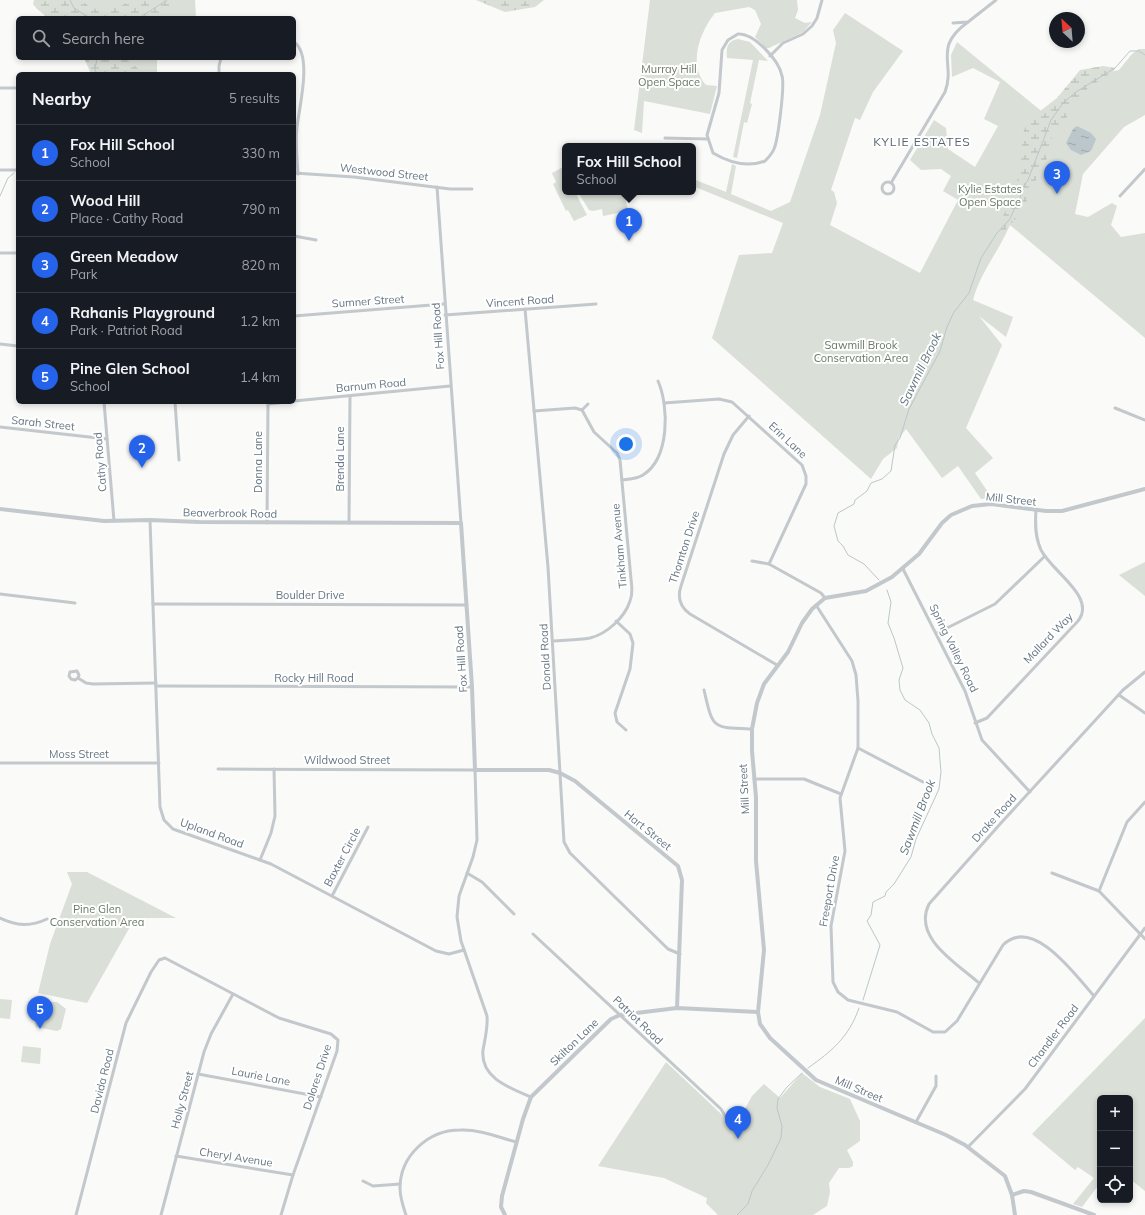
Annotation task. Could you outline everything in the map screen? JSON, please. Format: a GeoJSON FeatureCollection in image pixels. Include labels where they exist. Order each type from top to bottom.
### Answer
{"type":"FeatureCollection","features":[{"type":"Feature","properties":{"kind":"street"},"geometry":{"type":"LineString","coordinates":[[770,56],[783,43],[800,35],[812,26],[817,18],[822,0]]}},
{"type":"Feature","properties":{"kind":"street"},"geometry":{"type":"LineString","coordinates":[[891,183],[945,92],[947,82],[946,57],[948,46],[957,31],[996,0]]}},
{"type":"Feature","properties":{"kind":"street"},"geometry":{"type":"LineString","coordinates":[[953,23],[968,22]]}},
{"type":"Feature","properties":{"kind":"street"},"geometry":{"type":"LineString","coordinates":[[738,34],[749,36],[770,56],[780,70],[783,83],[774,148],[770,156],[765,161],[748,166],[738,164],[713,153],[708,139],[719,93],[722,50],[725,43],[731,37],[738,34]]}},
{"type":"Feature","properties":{"kind":"street"},"geometry":{"type":"LineString","coordinates":[[296,44],[300,48],[303,57],[301,106],[297,129],[296,173]]}},
{"type":"Feature","properties":{"kind":"street"},"geometry":{"type":"LineString","coordinates":[[219,72],[220,60]]}},
{"type":"Feature","properties":{"kind":"street"},"geometry":{"type":"LineString","coordinates":[[0,88],[16,88]]}},
{"type":"Feature","properties":{"kind":"street"},"geometry":{"type":"LineString","coordinates":[[665,138],[708,139]]}},
{"type":"Feature","properties":{"kind":"street"},"geometry":{"type":"LineString","coordinates":[[1120,196],[1145,169]]}},
{"type":"Feature","properties":{"kind":"street"},"geometry":{"type":"LineString","coordinates":[[0,170],[16,170]]}},
{"type":"Feature","properties":{"kind":"street","name":"Westwood Street"},"geometry":{"type":"LineString","coordinates":[[296,173],[362,178],[472,190]]}},
{"type":"Feature","properties":{"kind":"street"},"geometry":{"type":"LineString","coordinates":[[886,182],[891,183],[894,187],[893,192],[890,194],[885,194],[882,191],[882,185],[886,182]]}},
{"type":"Feature","properties":{"kind":"street","name":"Fox Hill Road"},"geometry":{"type":"LineString","coordinates":[[437,187],[472,687],[477,840],[457,908],[458,928],[487,1016],[487,1030],[483,1051],[485,1067],[495,1079],[531,1097]]}},
{"type":"Feature","properties":{"kind":"street"},"geometry":{"type":"LineString","coordinates":[[296,236],[316,240]]}},
{"type":"Feature","properties":{"kind":"street"},"geometry":{"type":"LineString","coordinates":[[0,253],[16,253]]}},
{"type":"Feature","properties":{"kind":"street","name":"Sumner Street"},"geometry":{"type":"LineString","coordinates":[[296,316],[444,304]]}},
{"type":"Feature","properties":{"kind":"street","name":"Vincent Road"},"geometry":{"type":"LineString","coordinates":[[445,315],[596,304]]}},
{"type":"Feature","properties":{"kind":"street","name":"Donald Road"},"geometry":{"type":"LineString","coordinates":[[525,309],[553,641],[564,840],[567,850],[668,949],[680,954]]}},
{"type":"Feature","properties":{"kind":"street"},"geometry":{"type":"LineString","coordinates":[[0,344],[16,346]]}},
{"type":"Feature","properties":{"kind":"street"},"geometry":{"type":"LineString","coordinates":[[622,480],[640,476],[654,464],[665,436],[664,403],[658,381]]}},
{"type":"Feature","properties":{"kind":"street","name":"Barnum Road"},"geometry":{"type":"LineString","coordinates":[[296,401],[450,386]]}},
{"type":"Feature","properties":{"kind":"street","name":"Brenda Lane"},"geometry":{"type":"LineString","coordinates":[[349,523],[350,396]]}},
{"type":"Feature","properties":{"kind":"street","name":"Erin Lane"},"geometry":{"type":"LineString","coordinates":[[664,403],[724,400],[734,403],[799,461],[806,476],[804,487],[769,564]]}},
{"type":"Feature","properties":{"kind":"street","name":"Cathy Road"},"geometry":{"type":"LineString","coordinates":[[104,404],[114,521]]}},
{"type":"Feature","properties":{"kind":"street"},"geometry":{"type":"LineString","coordinates":[[175,404],[179,460]]}},
{"type":"Feature","properties":{"kind":"street","name":"Donna Lane"},"geometry":{"type":"LineString","coordinates":[[267,522],[268,404]]}},
{"type":"Feature","properties":{"kind":"street"},"geometry":{"type":"LineString","coordinates":[[534,411],[575,408],[582,410],[588,404]]}},
{"type":"Feature","properties":{"kind":"street"},"geometry":{"type":"LineString","coordinates":[[1116,408],[1145,420]]}},
{"type":"Feature","properties":{"kind":"street","name":"Tinkham Avenue"},"geometry":{"type":"LineString","coordinates":[[553,641],[596,636],[606,631],[627,608],[632,594],[622,480],[618,454],[594,432],[582,410]]}},
{"type":"Feature","properties":{"kind":"street","name":"Thornton Drive"},"geometry":{"type":"LineString","coordinates":[[749,416],[733,435],[724,454],[681,586],[679,600],[683,608],[690,614],[777,665]]}},
{"type":"Feature","properties":{"kind":"street","name":"Sarah Street"},"geometry":{"type":"LineString","coordinates":[[0,427],[107,439]]}},
{"type":"Feature","properties":{"kind":"street","name":"Mill Street"},"geometry":{"type":"LineString","coordinates":[[1015,1215],[1012,1195],[1005,1176],[968,1147],[916,1122],[816,1080],[765,1032],[759,1022],[758,1012],[764,950],[756,861],[756,799],[752,729],[755,708],[761,689],[777,665],[788,652],[807,615],[816,605],[825,598],[866,591],[903,569],[923,550],[944,520],[959,511],[972,506],[991,504],[1056,512],[1069,510],[1145,489]]}},
{"type":"Feature","properties":{"kind":"street","name":"Beaverbrook Road"},"geometry":{"type":"LineString","coordinates":[[0,509],[114,521],[150,520],[194,522],[461,523]]}},
{"type":"Feature","properties":{"kind":"street","name":"Mallard Way"},"geometry":{"type":"LineString","coordinates":[[975,723],[987,717],[1078,621],[1082,614],[1084,604],[1081,596],[1045,556],[1036,532],[1036,510]]}},
{"type":"Feature","properties":{"kind":"street","name":"Upland Road"},"geometry":{"type":"LineString","coordinates":[[150,520],[161,811],[168,825],[177,830],[260,860],[439,952],[451,954],[464,950]]}},
{"type":"Feature","properties":{"kind":"street"},"geometry":{"type":"LineString","coordinates":[[937,633],[995,604],[1045,556]]}},
{"type":"Feature","properties":{"kind":"street"},"geometry":{"type":"LineString","coordinates":[[752,561],[769,564],[821,593],[825,598]]}},
{"type":"Feature","properties":{"kind":"street","name":"Spring Valley Road"},"geometry":{"type":"LineString","coordinates":[[903,569],[937,633],[965,691],[975,723],[986,746],[1030,792]]}},
{"type":"Feature","properties":{"kind":"street"},"geometry":{"type":"LineString","coordinates":[[0,594],[74,603]]}},
{"type":"Feature","properties":{"kind":"street","name":"Boulder Drive"},"geometry":{"type":"LineString","coordinates":[[153,604],[466,605]]}},
{"type":"Feature","properties":{"kind":"street","name":"Freeport Drive"},"geometry":{"type":"LineString","coordinates":[[816,605],[848,654],[854,668],[858,701],[858,748],[841,794],[840,810],[845,851],[830,933],[831,975],[836,990],[850,1001],[895,1011],[931,1031],[941,1033],[949,1030],[955,1023],[979,983]]}},
{"type":"Feature","properties":{"kind":"street"},"geometry":{"type":"LineString","coordinates":[[616,621],[628,632],[633,643],[630,669],[615,713],[617,722],[626,730]]}},
{"type":"Feature","properties":{"kind":"street","name":"Drake Road"},"geometry":{"type":"LineString","coordinates":[[979,983],[932,940],[926,929],[926,913],[933,899],[1119,695],[1136,678],[1145,672]]}},
{"type":"Feature","properties":{"kind":"street","name":"Rocky Hill Road"},"geometry":{"type":"LineString","coordinates":[[78,678],[93,684],[472,687]]}},
{"type":"Feature","properties":{"kind":"street"},"geometry":{"type":"LineString","coordinates":[[704,690],[712,717],[717,725],[725,729],[752,729]]}},
{"type":"Feature","properties":{"kind":"street"},"geometry":{"type":"LineString","coordinates":[[1119,695],[1145,713]]}},
{"type":"Feature","properties":{"kind":"street"},"geometry":{"type":"LineString","coordinates":[[858,748],[923,782]]}},
{"type":"Feature","properties":{"kind":"street","name":"Moss Street"},"geometry":{"type":"LineString","coordinates":[[0,763],[159,763]]}},
{"type":"Feature","properties":{"kind":"street","name":"Wildwood Street"},"geometry":{"type":"LineString","coordinates":[[218,769],[475,770]]}},
{"type":"Feature","properties":{"kind":"street"},"geometry":{"type":"LineString","coordinates":[[260,860],[271,833],[275,816],[274,769]]}},
{"type":"Feature","properties":{"kind":"street","name":"Hart Street"},"geometry":{"type":"LineString","coordinates":[[475,770],[545,770],[560,773],[574,782],[679,868],[682,880],[677,1008]]}},
{"type":"Feature","properties":{"kind":"street"},"geometry":{"type":"LineString","coordinates":[[754,779],[804,779],[841,794]]}},
{"type":"Feature","properties":{"kind":"street"},"geometry":{"type":"LineString","coordinates":[[1099,891],[1127,822],[1145,802]]}},
{"type":"Feature","properties":{"kind":"street","name":"Baxter Circle"},"geometry":{"type":"LineString","coordinates":[[332,896],[368,827]]}},
{"type":"Feature","properties":{"kind":"street"},"geometry":{"type":"LineString","coordinates":[[467,872],[482,882],[514,914]]}},
{"type":"Feature","properties":{"kind":"street"},"geometry":{"type":"LineString","coordinates":[[1052,872],[1099,891],[1141,933],[1145,939]]}},
{"type":"Feature","properties":{"kind":"street"},"geometry":{"type":"LineString","coordinates":[[0,918],[26,925],[36,924],[47,919]]}},
{"type":"Feature","properties":{"kind":"street","name":"Chandler Road"},"geometry":{"type":"LineString","coordinates":[[968,1147],[1024,1089],[1145,928]]}},
{"type":"Feature","properties":{"kind":"street","name":"Patriot Road"},"geometry":{"type":"LineString","coordinates":[[533,934],[721,1109],[728,1121]]}},
{"type":"Feature","properties":{"kind":"street"},"geometry":{"type":"LineString","coordinates":[[979,983],[1005,943],[1014,938],[1026,937],[1036,940],[1058,956],[1094,996]]}},
{"type":"Feature","properties":{"kind":"street","name":"Dolores Drive"},"geometry":{"type":"LineString","coordinates":[[162,958],[167,958],[285,1021],[331,1034],[337,1038],[338,1048],[293,1175],[281,1215]]}},
{"type":"Feature","properties":{"kind":"street","name":"Davida Road"},"geometry":{"type":"LineString","coordinates":[[76,1215],[126,1023],[151,972],[162,958]]}},
{"type":"Feature","properties":{"kind":"street","name":"Holly Street"},"geometry":{"type":"LineString","coordinates":[[161,1215],[198,1074],[211,1034],[233,994]]}},
{"type":"Feature","properties":{"kind":"street","name":"Skilton Lane"},"geometry":{"type":"LineString","coordinates":[[504,1215],[502,1199],[516,1142],[531,1097],[609,1020],[620,1015],[677,1008],[758,1012]]}},
{"type":"Feature","properties":{"kind":"street","name":"Laurie Lane"},"geometry":{"type":"LineString","coordinates":[[198,1074],[321,1097]]}},
{"type":"Feature","properties":{"kind":"street"},"geometry":{"type":"LineString","coordinates":[[916,1122],[936,1086],[936,1076]]}},
{"type":"Feature","properties":{"kind":"street"},"geometry":{"type":"LineString","coordinates":[[406,1215],[401,1199],[400,1184],[403,1172],[410,1156],[422,1143],[437,1134],[455,1130],[467,1130],[516,1142]]}},
{"type":"Feature","properties":{"kind":"street","name":"Cheryl Avenue"},"geometry":{"type":"LineString","coordinates":[[176,1156],[293,1175]]}},
{"type":"Feature","properties":{"kind":"street"},"geometry":{"type":"LineString","coordinates":[[363,1181],[373,1186],[400,1184]]}},
{"type":"Feature","properties":{"kind":"street"},"geometry":{"type":"LineString","coordinates":[[1012,1195],[1031,1192],[1094,1215]]}},
{"type":"Feature","properties":{"kind":"green space"},"geometry":{"type":"Polygon","coordinates":[[[34,0],[80,0],[92,8],[103,10],[119,7],[131,0],[177,0],[157,16],[46,16],[33,4],[34,0]]]}},
{"type":"Feature","properties":{"kind":"green space"},"geometry":{"type":"Polygon","coordinates":[[[64,0],[195,0],[196,16],[70,16],[64,0]]]}},
{"type":"Feature","properties":{"kind":"green space"},"geometry":{"type":"Polygon","coordinates":[[[476,0],[544,0],[535,7],[505,12],[476,0]]]}},
{"type":"Feature","properties":{"kind":"green space","name":"Murray Hill Open Space"},"geometry":{"type":"Polygon","coordinates":[[[650,0],[797,0],[798,10],[795,18],[805,23],[812,22],[803,32],[766,48],[755,37],[761,24],[755,10],[749,7],[715,13],[700,39],[697,59],[701,77],[706,85],[717,86],[710,114],[644,101],[642,133],[634,130],[650,0]]]}},
{"type":"Feature","properties":{"kind":"green space"},"geometry":{"type":"Polygon","coordinates":[[[845,13],[903,51],[873,92],[860,120],[855,118],[831,190],[834,192],[837,203],[830,225],[920,273],[958,200],[943,191],[951,176],[941,169],[921,170],[910,160],[934,120],[946,128],[948,149],[975,167],[998,126],[984,119],[1000,82],[973,68],[952,77],[951,55],[957,42],[1051,119],[1084,86],[1107,73],[1119,70],[1132,54],[1139,49],[1145,49],[1145,115],[1124,127],[1083,174],[1075,214],[1088,217],[1112,203],[1117,206],[1111,225],[1121,237],[1145,233],[1145,338],[1010,225],[980,281],[973,300],[1013,317],[1006,337],[979,316],[1002,345],[966,428],[993,458],[975,473],[992,498],[981,499],[958,466],[942,478],[906,429],[899,438],[897,448],[883,459],[871,479],[712,338],[739,255],[772,253],[783,223],[696,187],[696,180],[726,192],[732,164],[736,166],[731,194],[771,211],[790,202],[820,115],[836,43],[833,30],[845,13]]]}},
{"type":"Feature","properties":{"kind":"green space"},"geometry":{"type":"Polygon","coordinates":[[[738,39],[750,42],[768,61],[759,60],[750,103],[752,104],[747,123],[744,122],[737,158],[733,157],[753,60],[727,58],[729,43],[738,39]]]}},
{"type":"Feature","properties":{"kind":"green space"},"geometry":{"type":"Polygon","coordinates":[[[85,60],[128,60],[142,72],[90,72],[85,60]]]}},
{"type":"Feature","properties":{"kind":"green space"},"geometry":{"type":"Polygon","coordinates":[[[97,60],[157,60],[157,72],[95,72],[97,60]]]}},
{"type":"Feature","properties":{"kind":"green space"},"geometry":{"type":"Polygon","coordinates":[[[1103,66],[1115,68],[1114,71],[1088,88],[1074,103],[1067,117],[1056,127],[1053,133],[1045,166],[1034,183],[1022,212],[1002,233],[997,233],[997,227],[1009,205],[1021,168],[1022,135],[1026,126],[1035,115],[1057,98],[1080,70],[1103,66]]]}},
{"type":"Feature","properties":{"kind":"green space"},"geometry":{"type":"Polygon","coordinates":[[[562,168],[562,195],[577,195],[587,215],[574,221],[568,210],[566,211],[553,184],[556,182],[552,173],[562,168]]]}},
{"type":"Feature","properties":{"kind":"green space"},"geometry":{"type":"Polygon","coordinates":[[[580,195],[625,195],[628,211],[603,216],[602,209],[593,211],[589,210],[580,195]]]}},
{"type":"Feature","properties":{"kind":"green space"},"geometry":{"type":"Polygon","coordinates":[[[1145,562],[1145,596],[1119,575],[1145,562]]]}},
{"type":"Feature","properties":{"kind":"green space","name":"Pine Glen Conservation Area"},"geometry":{"type":"Polygon","coordinates":[[[67,872],[87,872],[176,918],[135,918],[87,1003],[38,993],[50,944],[72,884],[67,872]]]}},
{"type":"Feature","properties":{"kind":"green space"},"geometry":{"type":"Polygon","coordinates":[[[0,999],[12,1000],[10,1019],[0,1018],[0,999]]]}},
{"type":"Feature","properties":{"kind":"green space"},"geometry":{"type":"Polygon","coordinates":[[[48,1002],[57,1002],[66,1009],[61,1029],[57,1031],[36,1027],[34,1019],[36,1012],[40,1006],[48,1002]]]}},
{"type":"Feature","properties":{"kind":"green space"},"geometry":{"type":"Polygon","coordinates":[[[1145,1018],[1145,1191],[1133,1181],[1133,1095],[1097,1095],[1097,1187],[1082,1207],[1073,1204],[1094,1178],[1078,1167],[1075,1170],[1032,1134],[1145,1018]]]}},
{"type":"Feature","properties":{"kind":"green space"},"geometry":{"type":"Polygon","coordinates":[[[23,1046],[41,1048],[40,1064],[21,1062],[23,1046]]]}},
{"type":"Feature","properties":{"kind":"green space"},"geometry":{"type":"Polygon","coordinates":[[[666,1062],[735,1127],[752,1096],[764,1084],[780,1098],[802,1073],[820,1087],[850,1099],[860,1121],[860,1141],[847,1150],[853,1162],[853,1166],[849,1168],[839,1168],[829,1183],[830,1192],[827,1206],[813,1215],[718,1215],[706,1203],[707,1198],[664,1178],[598,1166],[666,1062]]]}},
{"type":"Feature","properties":{"kind":"water"},"geometry":{"type":"Polygon","coordinates":[[[1077,126],[1091,133],[1096,139],[1091,151],[1081,155],[1071,150],[1066,143],[1073,129],[1077,126]]]}},
{"type":"Feature","properties":{"kind":"waterway"},"geometry":{"type":"LineString","coordinates":[[70,0],[74,8],[87,16]]}},
{"type":"Feature","properties":{"kind":"waterway"},"geometry":{"type":"LineString","coordinates":[[142,16],[167,0]]}},
{"type":"Feature","properties":{"kind":"waterway","name":"Sawmill Brook"},"geometry":{"type":"LineString","coordinates":[[879,580],[864,564],[848,555],[838,541],[834,526],[838,513],[854,504],[855,500],[867,491],[871,483],[882,479],[891,471],[895,445],[900,438],[909,409],[940,351],[947,327],[954,312],[969,293],[981,258],[997,233],[1010,219],[1016,205],[1019,202],[1022,189],[1028,180],[1051,120],[1063,103],[1076,92],[1115,68],[1130,51],[1139,51],[1145,55]]}},
{"type":"Feature","properties":{"kind":"waterway"},"geometry":{"type":"LineString","coordinates":[[96,72],[97,60]]}},
{"type":"Feature","properties":{"kind":"waterway"},"geometry":{"type":"LineString","coordinates":[[0,196],[8,178],[14,173]]}},
{"type":"Feature","properties":{"kind":"waterway","name":"Sawmill Brook"},"geometry":{"type":"LineString","coordinates":[[863,1000],[880,945],[867,921],[871,915],[873,902],[885,896],[886,892],[894,884],[911,857],[916,839],[939,789],[941,772],[939,748],[932,734],[929,723],[920,710],[905,700],[900,690],[899,680],[903,668],[888,623],[891,602],[887,590]]}},
{"type":"Feature","properties":{"kind":"waterway","name":"Sawmill Brook"},"geometry":{"type":"LineString","coordinates":[[808,1068],[825,1056],[845,1035],[859,1008]]}},
{"type":"Feature","properties":{"kind":"waterway","name":"Sawmill Brook"},"geometry":{"type":"LineString","coordinates":[[737,1215],[748,1204],[752,1191],[768,1165],[781,1138],[782,1126],[777,1108],[778,1099],[787,1087],[802,1073]]}},
{"type":"Feature","properties":{"kind":"place","name":"Green Meadow"},"geometry":{"type":"Point","coordinates":[1057,194]}},
{"type":"Feature","properties":{"kind":"place","name":"Fox Hill School"},"geometry":{"type":"Point","coordinates":[629,241]}},
{"type":"Feature","properties":{"kind":"place","name":"Wood Hill"},"geometry":{"type":"Point","coordinates":[142,468]}},
{"type":"Feature","properties":{"kind":"place","name":"Pine Glen School"},"geometry":{"type":"Point","coordinates":[40,1029]}},
{"type":"Feature","properties":{"kind":"place","name":"Rahanis Playground"},"geometry":{"type":"Point","coordinates":[738,1139]}},
{"type":"Feature","properties":{"kind":"district","name":"KYLIE ESTATES"},"geometry":{"type":"Point","coordinates":[922,141]}},
{"type":"Feature","properties":{"kind":"park label","name":"Kylie Estates Open Space"},"geometry":{"type":"Point","coordinates":[990,195]}},
{"type":"Feature","properties":{"kind":"park label","name":"Sawmill Brook Conservation Area"},"geometry":{"type":"Point","coordinates":[861,351]}}]}
